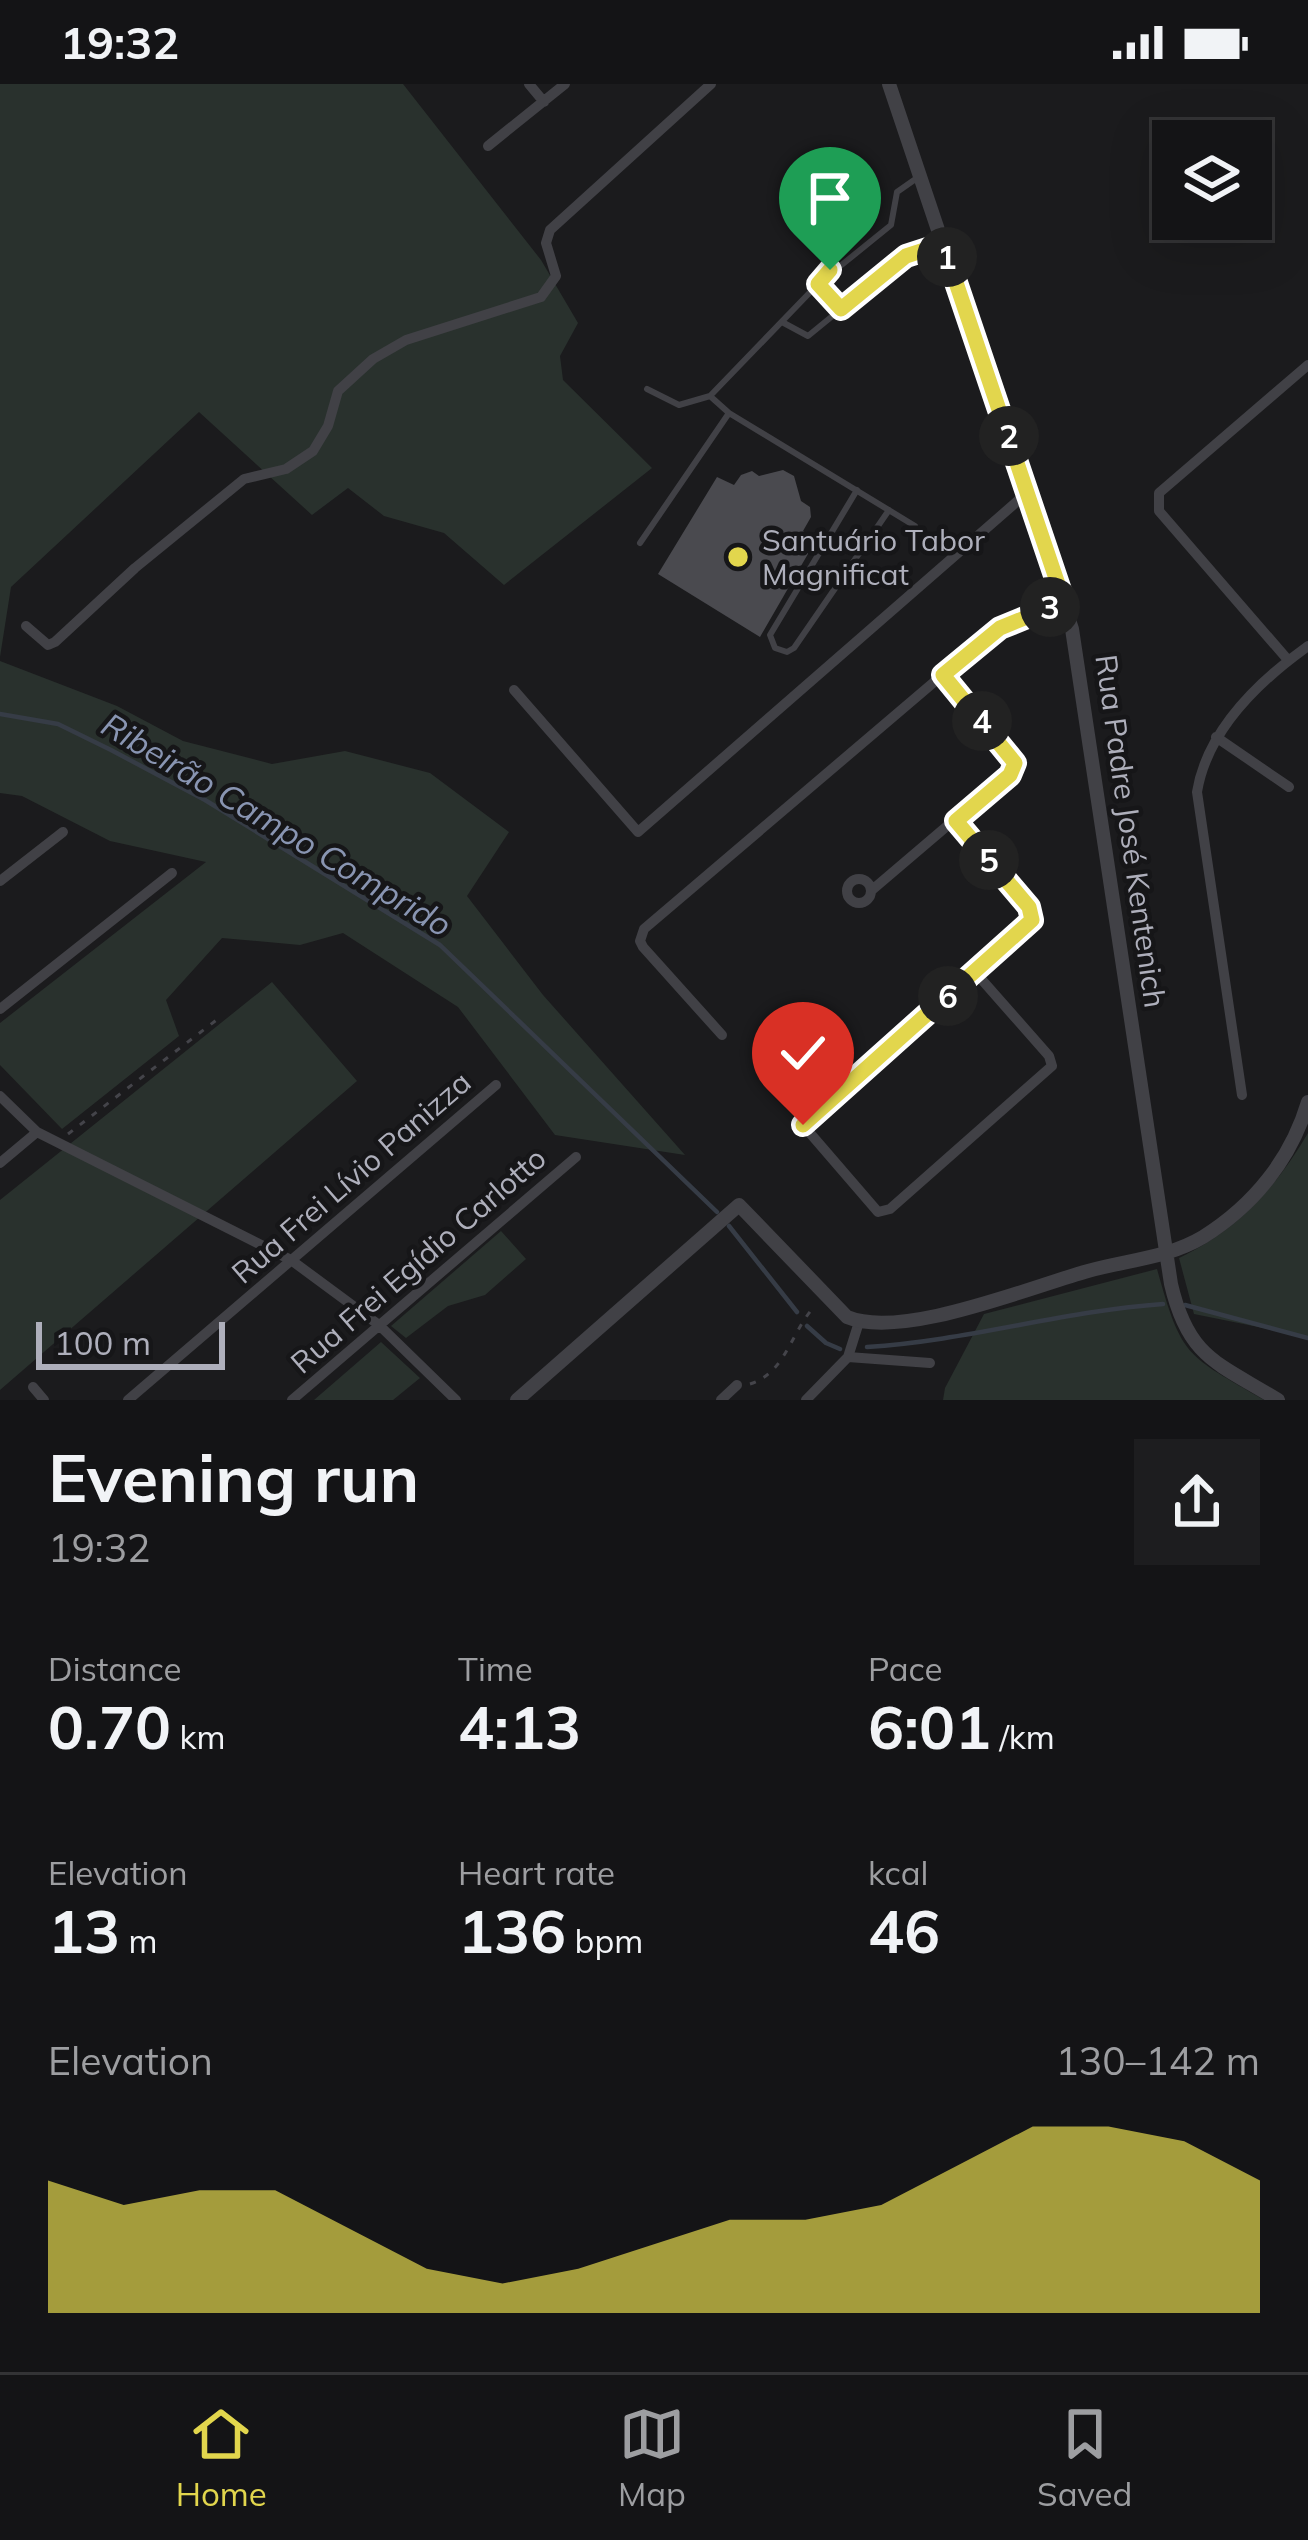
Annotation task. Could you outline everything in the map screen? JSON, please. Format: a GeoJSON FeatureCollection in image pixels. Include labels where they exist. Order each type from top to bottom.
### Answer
{"type":"FeatureCollection","features":[{"type":"Feature","properties":{"kind":"street"},"geometry":{"type":"LineString","coordinates":[[529,84],[544,102]]}},
{"type":"Feature","properties":{"kind":"street"},"geometry":{"type":"LineString","coordinates":[[488,146],[565,84]]}},
{"type":"Feature","properties":{"kind":"street"},"geometry":{"type":"LineString","coordinates":[[26,626],[42,642],[55,642],[152,553],[244,479],[300,462],[322,440],[338,391],[389,349],[541,297],[556,276],[546,243],[550,230],[712,84]]}},
{"type":"Feature","properties":{"kind":"street","name":"Rua Padre José Kentenich"},"geometry":{"type":"LineString","coordinates":[[890,84],[1076,646],[1166,1254],[1183,1326],[1194,1345],[1278,1400]]}},
{"type":"Feature","properties":{"kind":"street"},"geometry":{"type":"LineString","coordinates":[[1288,660],[1156,502],[1159,493],[1308,365]]}},
{"type":"Feature","properties":{"kind":"street"},"geometry":{"type":"LineString","coordinates":[[514,690],[638,832],[1028,492]]}},
{"type":"Feature","properties":{"kind":"street"},"geometry":{"type":"LineString","coordinates":[[722,1035],[643,947],[640,934],[1000,628],[1064,602]]}},
{"type":"Feature","properties":{"kind":"street"},"geometry":{"type":"LineString","coordinates":[[1242,1095],[1197,792],[1201,767],[1216,737],[1288,660],[1308,646]]}},
{"type":"Feature","properties":{"kind":"street"},"geometry":{"type":"LineString","coordinates":[[872,890],[1010,775],[1015,763],[943,675]]}},
{"type":"Feature","properties":{"kind":"street"},"geometry":{"type":"LineString","coordinates":[[1216,737],[1289,787]]}},
{"type":"Feature","properties":{"kind":"street"},"geometry":{"type":"LineString","coordinates":[[956,821],[1033,914],[1028,926],[975,972],[803,1125],[878,1213],[890,1209],[1052,1066],[1049,1056],[975,972]]}},
{"type":"Feature","properties":{"kind":"street"},"geometry":{"type":"LineString","coordinates":[[0,881],[63,832]]}},
{"type":"Feature","properties":{"kind":"street"},"geometry":{"type":"LineString","coordinates":[[0,1010],[172,873]]}},
{"type":"Feature","properties":{"kind":"street","name":"Rua Frei Lívio Panizza"},"geometry":{"type":"LineString","coordinates":[[128,1400],[496,1084]]}},
{"type":"Feature","properties":{"kind":"street"},"geometry":{"type":"LineString","coordinates":[[0,1096],[38,1132],[291,1260],[379,1325],[456,1400]]}},
{"type":"Feature","properties":{"kind":"street"},"geometry":{"type":"LineString","coordinates":[[517,1400],[740,1204],[837,1310],[859,1322],[922,1317],[1023,1293],[1092,1269],[1166,1254],[1206,1235],[1267,1183],[1293,1143],[1308,1102]]}},
{"type":"Feature","properties":{"kind":"street"},"geometry":{"type":"LineString","coordinates":[[0,1163],[38,1132]]}},
{"type":"Feature","properties":{"kind":"street","name":"Rua Frei Egídio Carlotto"},"geometry":{"type":"LineString","coordinates":[[292,1400],[576,1157]]}},
{"type":"Feature","properties":{"kind":"street"},"geometry":{"type":"LineString","coordinates":[[806,1400],[848,1357],[859,1322]]}},
{"type":"Feature","properties":{"kind":"street"},"geometry":{"type":"LineString","coordinates":[[848,1357],[930,1363]]}},
{"type":"Feature","properties":{"kind":"street"},"geometry":{"type":"LineString","coordinates":[[721,1400],[736,1385]]}},
{"type":"Feature","properties":{"kind":"street"},"geometry":{"type":"LineString","coordinates":[[32,1387],[44,1400]]}},
{"type":"Feature","properties":{"kind":"lane"},"geometry":{"type":"LineString","coordinates":[[647,389],[679,405],[710,396],[830,270],[891,225],[897,192],[920,176]]}},
{"type":"Feature","properties":{"kind":"lane"},"geometry":{"type":"LineString","coordinates":[[782,322],[808,336],[906,256],[943,244]]}},
{"type":"Feature","properties":{"kind":"lane"},"geometry":{"type":"LineString","coordinates":[[818,284],[841,309]]}},
{"type":"Feature","properties":{"kind":"lane"},"geometry":{"type":"LineString","coordinates":[[710,396],[729,413],[915,526]]}},
{"type":"Feature","properties":{"kind":"lane"},"geometry":{"type":"LineString","coordinates":[[640,543],[729,413]]}},
{"type":"Feature","properties":{"kind":"lane"},"geometry":{"type":"LineString","coordinates":[[857,490],[770,635],[775,648],[787,652],[794,648],[889,510]]}},
{"type":"Feature","properties":{"kind":"path"},"geometry":{"type":"LineString","coordinates":[[57,1142],[219,1018]]}},
{"type":"Feature","properties":{"kind":"path"},"geometry":{"type":"LineString","coordinates":[[736,1385],[763,1380],[773,1372],[798,1326],[824,1296]]}},
{"type":"Feature","properties":{"kind":"shaded area"},"geometry":{"type":"Polygon","coordinates":[[[0,84],[403,84],[541,260],[578,323],[560,356],[563,380],[652,468],[504,585],[444,533],[384,516],[348,488],[312,515],[199,412],[11,587],[0,657],[0,84]]]}},
{"type":"Feature","properties":{"kind":"shaded area"},"geometry":{"type":"Polygon","coordinates":[[[0,661],[117,706],[183,741],[272,764],[345,751],[430,773],[509,832],[467,896],[543,995],[685,1155],[555,1135],[458,1007],[343,933],[300,945],[222,938],[166,1000],[179,1036],[62,1129],[0,1065],[0,1023],[206,862],[110,841],[22,796],[0,793],[0,661]]]}},
{"type":"Feature","properties":{"kind":"shaded area"},"geometry":{"type":"Polygon","coordinates":[[[272,982],[357,1081],[0,1390],[0,1200],[272,982]]]}},
{"type":"Feature","properties":{"kind":"shaded area"},"geometry":{"type":"Polygon","coordinates":[[[1308,1133],[1308,1337],[1194,1314],[1179,1258],[1219,1235],[1253,1206],[1308,1133]]]}},
{"type":"Feature","properties":{"kind":"shaded area"},"geometry":{"type":"Polygon","coordinates":[[[501,1231],[526,1259],[485,1295],[448,1306],[406,1338],[391,1326],[501,1231]]]}},
{"type":"Feature","properties":{"kind":"shaded area"},"geometry":{"type":"Polygon","coordinates":[[[1157,1269],[1173,1321],[1191,1351],[1264,1400],[943,1400],[984,1314],[1157,1269]]]}},
{"type":"Feature","properties":{"kind":"shaded area"},"geometry":{"type":"Polygon","coordinates":[[[381,1342],[420,1378],[393,1400],[314,1400],[381,1342]]]}},
{"type":"Feature","properties":{"kind":"building","name":"Santuário Tabor Magnificat"},"geometry":{"type":"Polygon","coordinates":[[[783,470],[794,476],[801,501],[810,507],[811,517],[803,531],[816,540],[760,637],[658,574],[717,477],[734,485],[752,471],[759,476],[783,470]]]}},
{"type":"Feature","properties":{"kind":"waterway","name":"Ribeirão Campo Comprido"},"geometry":{"type":"LineString","coordinates":[[0,714],[58,724],[111,750],[205,800],[440,945],[717,1212]]}},
{"type":"Feature","properties":{"kind":"waterway","name":"Ribeirão Campo Comprido"},"geometry":{"type":"LineString","coordinates":[[729,1226],[797,1312]]}},
{"type":"Feature","properties":{"kind":"waterway","name":"Ribeirão Campo Comprido"},"geometry":{"type":"LineString","coordinates":[[867,1347],[1163,1304]]}},
{"type":"Feature","properties":{"kind":"waterway","name":"Ribeirão Campo Comprido"},"geometry":{"type":"LineString","coordinates":[[1185,1305],[1308,1338]]}},
{"type":"Feature","properties":{"kind":"waterway","name":"Ribeirão Campo Comprido"},"geometry":{"type":"LineString","coordinates":[[807,1326],[840,1349]]}},
{"type":"Feature","properties":{"kind":"place","name":"Santuário Tabor Magnificat"},"geometry":{"type":"Point","coordinates":[738,557]}},
{"type":"Feature","properties":{"kind":"route"},"geometry":{"type":"LineString","coordinates":[[803,1125],[1032,920],[1029,907],[956,821],[1010,775],[1015,763],[943,675],[1000,628],[1064,602],[943,244],[906,256],[841,309],[818,284],[830,270]]}}]}
